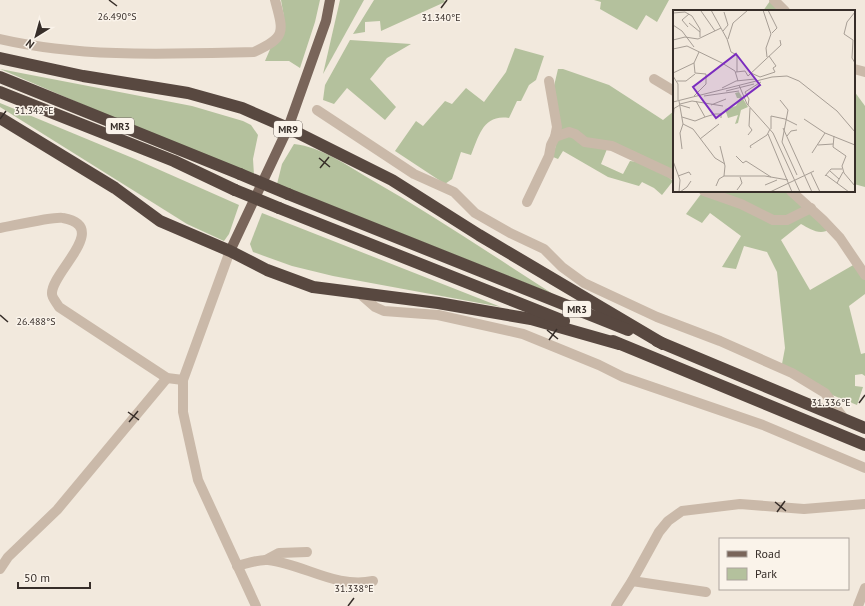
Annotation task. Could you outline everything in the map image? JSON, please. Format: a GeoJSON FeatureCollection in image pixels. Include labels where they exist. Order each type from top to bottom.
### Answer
{"type":"FeatureCollection","features":[{"type":"Feature","properties":{"kind":"highway"},"geometry":{"type":"LineString","coordinates":[[0,58],[84,76],[188,93],[242,108],[288,128],[392,180],[479,235],[663,344]]}},
{"type":"Feature","properties":{"kind":"highway","name":"MR3"},"geometry":{"type":"LineString","coordinates":[[0,78],[663,344],[865,428]]}},
{"type":"Feature","properties":{"kind":"highway","name":"MR3"},"geometry":{"type":"LineString","coordinates":[[0,92],[174,161],[235,190],[279,208],[620,344],[865,445]]}},
{"type":"Feature","properties":{"kind":"highway"},"geometry":{"type":"LineString","coordinates":[[0,118],[116,188],[160,222],[230,252],[267,270],[313,287],[438,303],[531,319],[620,344]]}},
{"type":"Feature","properties":{"kind":"main road","name":"MR9"},"geometry":{"type":"LineString","coordinates":[[230,252],[288,128],[326,21],[330,0]]}},
{"type":"Feature","properties":{"kind":"street"},"geometry":{"type":"LineString","coordinates":[[0,39],[29,45],[105,53],[254,52],[274,43],[280,34],[282,24],[275,0]]}},
{"type":"Feature","properties":{"kind":"street"},"geometry":{"type":"LineString","coordinates":[[774,0],[784,10]]}},
{"type":"Feature","properties":{"kind":"street"},"geometry":{"type":"LineString","coordinates":[[855,69],[865,72]]}},
{"type":"Feature","properties":{"kind":"street"},"geometry":{"type":"LineString","coordinates":[[654,79],[673,90]]}},
{"type":"Feature","properties":{"kind":"street"},"geometry":{"type":"LineString","coordinates":[[528,202],[549,156],[557,127],[549,81]]}},
{"type":"Feature","properties":{"kind":"street"},"geometry":{"type":"LineString","coordinates":[[317,110],[414,174],[454,192],[475,213],[510,233],[544,249],[562,267],[584,283],[657,317],[720,340],[792,373],[825,393],[845,420]]}},
{"type":"Feature","properties":{"kind":"street"},"geometry":{"type":"LineString","coordinates":[[555,137],[569,132],[585,142],[612,146],[673,175]]}},
{"type":"Feature","properties":{"kind":"street"},"geometry":{"type":"LineString","coordinates":[[707,192],[724,197],[773,220],[781,221],[811,208]]}},
{"type":"Feature","properties":{"kind":"street"},"geometry":{"type":"LineString","coordinates":[[792,192],[811,208],[840,238],[865,275]]}},
{"type":"Feature","properties":{"kind":"street"},"geometry":{"type":"LineString","coordinates":[[0,228],[63,217],[77,223],[81,230],[81,242],[53,284],[51,295],[59,307],[168,378],[183,380]]}},
{"type":"Feature","properties":{"kind":"street"},"geometry":{"type":"LineString","coordinates":[[230,252],[183,380],[183,412],[198,480],[256,606]]}},
{"type":"Feature","properties":{"kind":"street"},"geometry":{"type":"LineString","coordinates":[[359,293],[375,307],[384,311],[438,315],[523,334],[600,365],[623,377],[763,425],[865,468]]}},
{"type":"Feature","properties":{"kind":"street"},"geometry":{"type":"LineString","coordinates":[[0,569],[8,558],[57,510],[168,378]]}},
{"type":"Feature","properties":{"kind":"street"},"geometry":{"type":"LineString","coordinates":[[616,606],[632,581],[659,532],[668,521],[682,511],[740,504],[804,509],[865,504]]}},
{"type":"Feature","properties":{"kind":"street"},"geometry":{"type":"LineString","coordinates":[[237,566],[266,560],[279,554],[307,552]]}},
{"type":"Feature","properties":{"kind":"street"},"geometry":{"type":"LineString","coordinates":[[266,560],[340,580],[362,583],[373,580]]}},
{"type":"Feature","properties":{"kind":"street"},"geometry":{"type":"LineString","coordinates":[[632,581],[706,592]]}},
{"type":"Feature","properties":{"kind":"street"},"geometry":{"type":"LineString","coordinates":[[858,606],[865,588]]}},
{"type":"Feature","properties":{"kind":"green space"},"geometry":{"type":"Polygon","coordinates":[[[281,0],[320,0],[315,22],[300,68],[289,61],[265,61],[284,17],[281,0]]]}},
{"type":"Feature","properties":{"kind":"green space"},"geometry":{"type":"Polygon","coordinates":[[[340,0],[364,0],[323,74],[340,0]]]}},
{"type":"Feature","properties":{"kind":"green space"},"geometry":{"type":"Polygon","coordinates":[[[374,0],[444,0],[445,2],[381,31],[380,21],[365,22],[365,32],[353,34],[374,0]]]}},
{"type":"Feature","properties":{"kind":"green space"},"geometry":{"type":"Polygon","coordinates":[[[594,0],[669,0],[657,22],[646,15],[637,30],[600,9],[601,2],[594,0]]]}},
{"type":"Feature","properties":{"kind":"green space"},"geometry":{"type":"Polygon","coordinates":[[[770,1],[779,10],[764,10],[770,1]]]}},
{"type":"Feature","properties":{"kind":"green space"},"geometry":{"type":"Polygon","coordinates":[[[350,40],[411,44],[387,58],[370,79],[396,107],[385,120],[347,88],[334,104],[323,100],[325,85],[350,40]]]}},
{"type":"Feature","properties":{"kind":"green space"},"geometry":{"type":"Polygon","coordinates":[[[515,48],[544,56],[536,80],[529,85],[521,101],[517,101],[509,118],[493,119],[483,128],[471,155],[461,152],[452,179],[445,184],[395,151],[416,121],[423,126],[445,101],[452,104],[466,88],[484,102],[506,72],[515,48]]]}},
{"type":"Feature","properties":{"kind":"green space"},"geometry":{"type":"Polygon","coordinates":[[[0,69],[192,106],[243,121],[251,125],[258,135],[253,159],[254,175],[114,118],[0,69]]]}},
{"type":"Feature","properties":{"kind":"green space"},"geometry":{"type":"Polygon","coordinates":[[[558,69],[563,69],[609,85],[663,120],[673,112],[673,173],[649,162],[558,133],[554,86],[558,69]]]}},
{"type":"Feature","properties":{"kind":"green space"},"geometry":{"type":"Polygon","coordinates":[[[855,92],[865,106],[865,187],[855,184],[855,92]]]}},
{"type":"Feature","properties":{"kind":"green space"},"geometry":{"type":"Polygon","coordinates":[[[0,103],[135,159],[239,205],[229,234],[224,241],[187,224],[0,107],[0,103]]]}},
{"type":"Feature","properties":{"kind":"green space"},"geometry":{"type":"Polygon","coordinates":[[[569,135],[607,149],[601,164],[623,174],[630,161],[642,163],[653,168],[673,181],[662,195],[654,188],[642,182],[639,186],[608,177],[563,151],[558,159],[553,157],[557,140],[569,135]]]}},
{"type":"Feature","properties":{"kind":"green space"},"geometry":{"type":"Polygon","coordinates":[[[294,144],[314,149],[343,163],[440,221],[553,294],[277,184],[282,164],[294,144]]]}},
{"type":"Feature","properties":{"kind":"green space"},"geometry":{"type":"Polygon","coordinates":[[[713,192],[787,192],[804,209],[780,219],[713,192]]]}},
{"type":"Feature","properties":{"kind":"green space"},"geometry":{"type":"Polygon","coordinates":[[[701,194],[723,200],[769,221],[810,213],[830,229],[819,232],[811,230],[801,224],[781,240],[810,290],[855,264],[865,279],[865,294],[849,306],[861,354],[865,353],[865,376],[862,374],[855,375],[855,386],[863,387],[857,405],[827,393],[782,364],[785,348],[777,272],[767,252],[744,246],[736,269],[722,267],[741,236],[710,213],[702,223],[686,214],[701,194]]]}},
{"type":"Feature","properties":{"kind":"green space"},"geometry":{"type":"Polygon","coordinates":[[[262,213],[501,307],[333,276],[292,266],[253,252],[250,244],[262,213]]]}}]}
